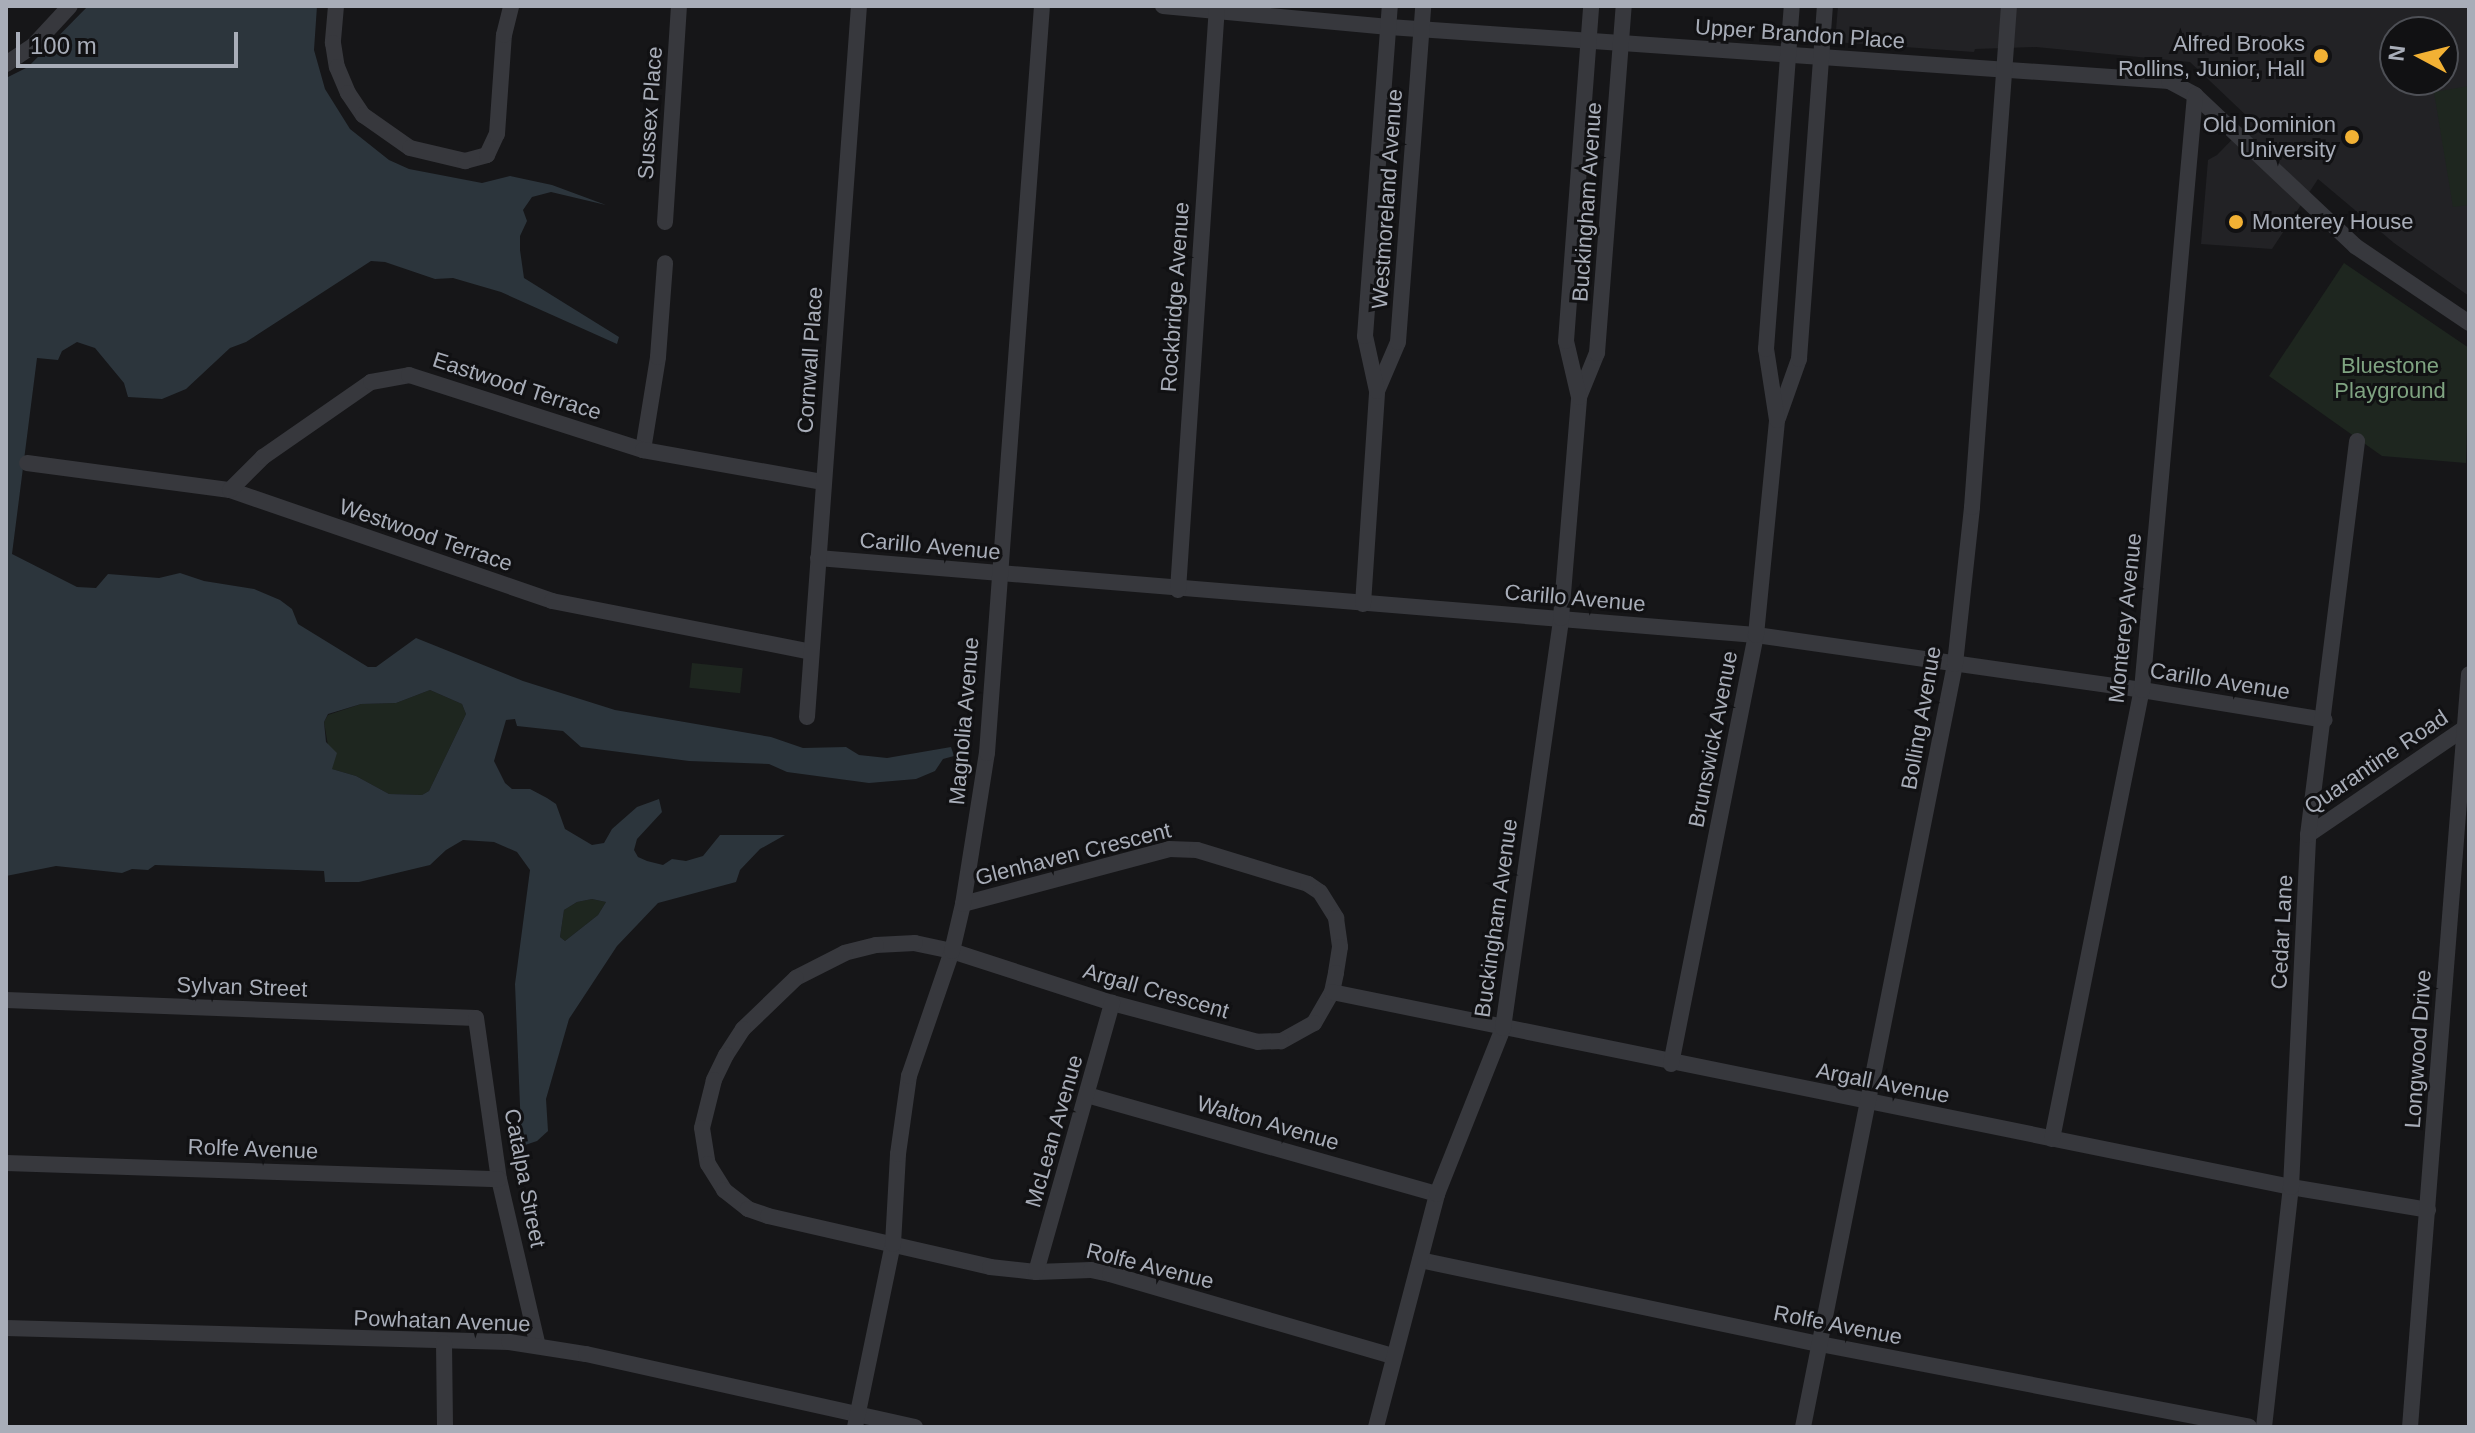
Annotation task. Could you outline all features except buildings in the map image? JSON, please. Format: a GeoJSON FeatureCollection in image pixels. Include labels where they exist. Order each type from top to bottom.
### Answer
{"type":"FeatureCollection","features":[{"type":"Feature","properties":{"kind":"street"},"geometry":{"type":"LineString","coordinates":[[6,64],[33,46],[70,6]]}},
{"type":"Feature","properties":{"kind":"street"},"geometry":{"type":"LineString","coordinates":[[336,6],[333,43],[337,67],[348,93],[363,115],[410,148],[465,161],[487,155],[497,134],[504,35],[511,6]]}},
{"type":"Feature","properties":{"kind":"street","name":"Sussex Place"},"geometry":{"type":"LineString","coordinates":[[665,222],[679,6]]}},
{"type":"Feature","properties":{"kind":"street","name":"Cornwall Place"},"geometry":{"type":"LineString","coordinates":[[807,717],[859,6]]}},
{"type":"Feature","properties":{"kind":"street","name":"Magnolia Avenue"},"geometry":{"type":"LineString","coordinates":[[857,1420],[893,1244],[898,1154],[909,1076],[952,951],[963,904],[987,753],[997,574],[1042,6]]}},
{"type":"Feature","properties":{"kind":"street","name":"Upper Brandon Place"},"geometry":{"type":"LineString","coordinates":[[1163,6],[1217,8],[1389,27],[2169,81],[2195,95]]}},
{"type":"Feature","properties":{"kind":"street","name":"Westmoreland Avenue"},"geometry":{"type":"LineString","coordinates":[[1363,604],[1377,391],[1365,336],[1390,6]]}},
{"type":"Feature","properties":{"kind":"street","name":"Westmoreland Avenue"},"geometry":{"type":"LineString","coordinates":[[1377,391],[1398,342],[1423,6]]}},
{"type":"Feature","properties":{"kind":"street","name":"Buckingham Avenue"},"geometry":{"type":"LineString","coordinates":[[1579,397],[1566,341],[1591,6]]}},
{"type":"Feature","properties":{"kind":"street","name":"Buckingham Avenue"},"geometry":{"type":"LineString","coordinates":[[1376,1427],[1437,1194],[1503,1028],[1561,618],[1579,397],[1597,353],[1624,6]]}},
{"type":"Feature","properties":{"kind":"street","name":"Brunswick Avenue"},"geometry":{"type":"LineString","coordinates":[[1777,420],[1766,349],[1792,6]]}},
{"type":"Feature","properties":{"kind":"street","name":"Brunswick Avenue"},"geometry":{"type":"LineString","coordinates":[[1671,1064],[1756,635],[1777,420],[1799,359],[1825,6]]}},
{"type":"Feature","properties":{"kind":"street","name":"Bolling Avenue"},"geometry":{"type":"LineString","coordinates":[[1803,1427],[1955,664],[1972,507],[2009,6]]}},
{"type":"Feature","properties":{"kind":"street","name":"Rockbridge Avenue"},"geometry":{"type":"LineString","coordinates":[[1178,590],[1217,8]]}},
{"type":"Feature","properties":{"kind":"street"},"geometry":{"type":"LineString","coordinates":[[2195,95],[2355,246],[2469,323]]}},
{"type":"Feature","properties":{"kind":"street","name":"Monterey Avenue"},"geometry":{"type":"LineString","coordinates":[[2052,1139],[2142,690],[2195,95]]}},
{"type":"Feature","properties":{"kind":"street"},"geometry":{"type":"LineString","coordinates":[[643,450],[658,357],[665,263]]}},
{"type":"Feature","properties":{"kind":"street","name":"Eastwood Terrace"},"geometry":{"type":"LineString","coordinates":[[230,490],[263,457],[347,398],[371,382],[399,376],[429,381],[643,450],[823,482]]}},
{"type":"Feature","properties":{"kind":"street","name":"Cedar Lane"},"geometry":{"type":"LineString","coordinates":[[2264,1427],[2291,1187],[2308,835],[2325,720],[2357,441]]}},
{"type":"Feature","properties":{"kind":"street","name":"Westwood Terrace"},"geometry":{"type":"LineString","coordinates":[[27,463],[230,490],[552,601],[811,652]]}},
{"type":"Feature","properties":{"kind":"street","name":"Carillo Avenue"},"geometry":{"type":"LineString","coordinates":[[818,558],[1178,590],[1756,635],[2142,690],[2325,720]]}},
{"type":"Feature","properties":{"kind":"street","name":"Longwood Drive"},"geometry":{"type":"LineString","coordinates":[[2410,1427],[2469,674]]}},
{"type":"Feature","properties":{"kind":"street","name":"Quarantine Road"},"geometry":{"type":"LineString","coordinates":[[2308,835],[2467,727]]}},
{"type":"Feature","properties":{"kind":"street","name":"Glenhaven Crescent"},"geometry":{"type":"LineString","coordinates":[[963,904],[1169,849],[1223,856],[1308,884],[1329,901],[1340,947],[1332,992]]}},
{"type":"Feature","properties":{"kind":"street"},"geometry":{"type":"LineString","coordinates":[[893,1244],[768,1216],[734,1201],[714,1179],[708,1164],[703,1138],[704,1111],[726,1055],[743,1029],[796,978],[845,953],[876,945],[915,943],[952,951]]}},
{"type":"Feature","properties":{"kind":"street","name":"Argall Crescent"},"geometry":{"type":"LineString","coordinates":[[952,951],[1112,1003],[1258,1042],[1281,1041],[1314,1023],[1332,992]]}},
{"type":"Feature","properties":{"kind":"street","name":"Argall Avenue"},"geometry":{"type":"LineString","coordinates":[[1332,992],[1671,1064],[2291,1187],[2428,1210]]}},
{"type":"Feature","properties":{"kind":"street","name":"Sylvan Street"},"geometry":{"type":"LineString","coordinates":[[6,1000],[476,1018]]}},
{"type":"Feature","properties":{"kind":"street","name":"McLean Avenue"},"geometry":{"type":"LineString","coordinates":[[1036,1272],[1112,1003]]}},
{"type":"Feature","properties":{"kind":"street","name":"Catalpa Street"},"geometry":{"type":"LineString","coordinates":[[476,1018],[499,1179],[538,1346]]}},
{"type":"Feature","properties":{"kind":"street","name":"Walton Avenue"},"geometry":{"type":"LineString","coordinates":[[1087,1095],[1437,1194]]}},
{"type":"Feature","properties":{"kind":"street","name":"Rolfe Avenue"},"geometry":{"type":"LineString","coordinates":[[6,1163],[499,1179]]}},
{"type":"Feature","properties":{"kind":"street","name":"Rolfe Avenue"},"geometry":{"type":"LineString","coordinates":[[893,1244],[990,1267],[1036,1272],[1072,1269],[1110,1274],[1393,1356]]}},
{"type":"Feature","properties":{"kind":"street","name":"Rolfe Avenue"},"geometry":{"type":"LineString","coordinates":[[1420,1260],[1820,1344],[2249,1427]]}},
{"type":"Feature","properties":{"kind":"street","name":"Powhatan Avenue"},"geometry":{"type":"LineString","coordinates":[[6,1328],[538,1346],[857,1420],[915,1427]]}},
{"type":"Feature","properties":{"kind":"street"},"geometry":{"type":"LineString","coordinates":[[444,1343],[445,1427]]}},
{"type":"Feature","properties":{"kind":"shaded area"},"geometry":{"type":"Polygon","coordinates":[[[88,6],[317,6],[314,50],[325,89],[350,129],[389,160],[409,169],[482,183],[510,176],[552,185],[606,205],[551,192],[532,197],[523,210],[527,221],[520,236],[520,250],[524,278],[619,337],[617,344],[501,292],[453,278],[435,279],[385,262],[371,261],[246,342],[230,348],[186,389],[162,399],[128,397],[124,383],[95,348],[77,342],[62,351],[58,360],[37,358],[12,554],[77,587],[96,588],[108,574],[159,578],[180,573],[204,581],[254,589],[280,600],[292,609],[298,624],[368,667],[376,667],[416,638],[523,681],[615,710],[771,737],[803,748],[846,747],[859,755],[887,758],[951,747],[954,756],[943,759],[935,771],[916,779],[869,783],[787,772],[769,764],[689,761],[581,747],[563,731],[517,726],[515,719],[506,720],[494,761],[505,783],[512,789],[530,789],[556,804],[565,829],[592,845],[604,843],[612,829],[637,807],[659,799],[662,812],[637,839],[634,850],[638,857],[647,861],[663,865],[672,859],[686,861],[703,856],[720,835],[785,835],[760,849],[740,870],[736,882],[658,903],[617,946],[569,1019],[546,1099],[548,1131],[537,1141],[516,1148],[513,1142],[521,1130],[515,984],[530,870],[517,852],[494,842],[463,840],[430,865],[359,882],[325,882],[324,871],[155,865],[148,870],[132,869],[122,873],[56,866],[6,876],[6,78],[28,67],[88,6]],[[430,690],[396,703],[361,704],[328,714],[324,722],[326,742],[337,753],[332,769],[356,776],[389,794],[422,795],[429,791],[466,714],[462,704],[430,690]],[[592,899],[577,902],[564,910],[560,937],[565,941],[598,915],[606,902],[592,899]]]}},
{"type":"Feature","properties":{"kind":"shaded area","name":"Old Dominion University"},"geometry":{"type":"Polygon","coordinates":[[[1838,6],[2469,6],[2469,296],[2394,243],[2318,179],[2272,249],[2201,244],[2208,160],[2217,155],[2251,120],[2190,62],[2036,47],[1975,49],[1974,52],[1835,42],[1838,6]]]}},
{"type":"Feature","properties":{"kind":"green space"},"geometry":{"type":"Polygon","coordinates":[[[2469,86],[2469,205],[2453,207],[2435,96],[2459,96],[2459,88],[2469,86]]]}},
{"type":"Feature","properties":{"kind":"green space","name":"Bluestone Playground"},"geometry":{"type":"Polygon","coordinates":[[[2344,263],[2469,348],[2466,463],[2382,456],[2269,376],[2344,263]]]}},
{"type":"Feature","properties":{"kind":"green space"},"geometry":{"type":"Polygon","coordinates":[[[692,663],[743,668],[740,693],[689,688],[692,663]]]}},
{"type":"Feature","properties":{"kind":"green space"},"geometry":{"type":"Polygon","coordinates":[[[430,690],[462,704],[466,714],[429,791],[422,795],[389,794],[356,776],[332,769],[324,722],[328,715],[361,704],[396,703],[430,690]]]}},
{"type":"Feature","properties":{"kind":"green space"},"geometry":{"type":"Polygon","coordinates":[[[592,899],[606,902],[598,915],[565,941],[560,937],[564,910],[577,902],[592,899]]]}},
{"type":"Feature","properties":{"kind":"place","name":"Alfred Brooks Rollins, Junior, Hall"},"geometry":{"type":"Point","coordinates":[2321,56]}},
{"type":"Feature","properties":{"kind":"place","name":"Old Dominion University"},"geometry":{"type":"Point","coordinates":[2352,137]}},
{"type":"Feature","properties":{"kind":"place","name":"Monterey House"},"geometry":{"type":"Point","coordinates":[2236,222]}}]}
